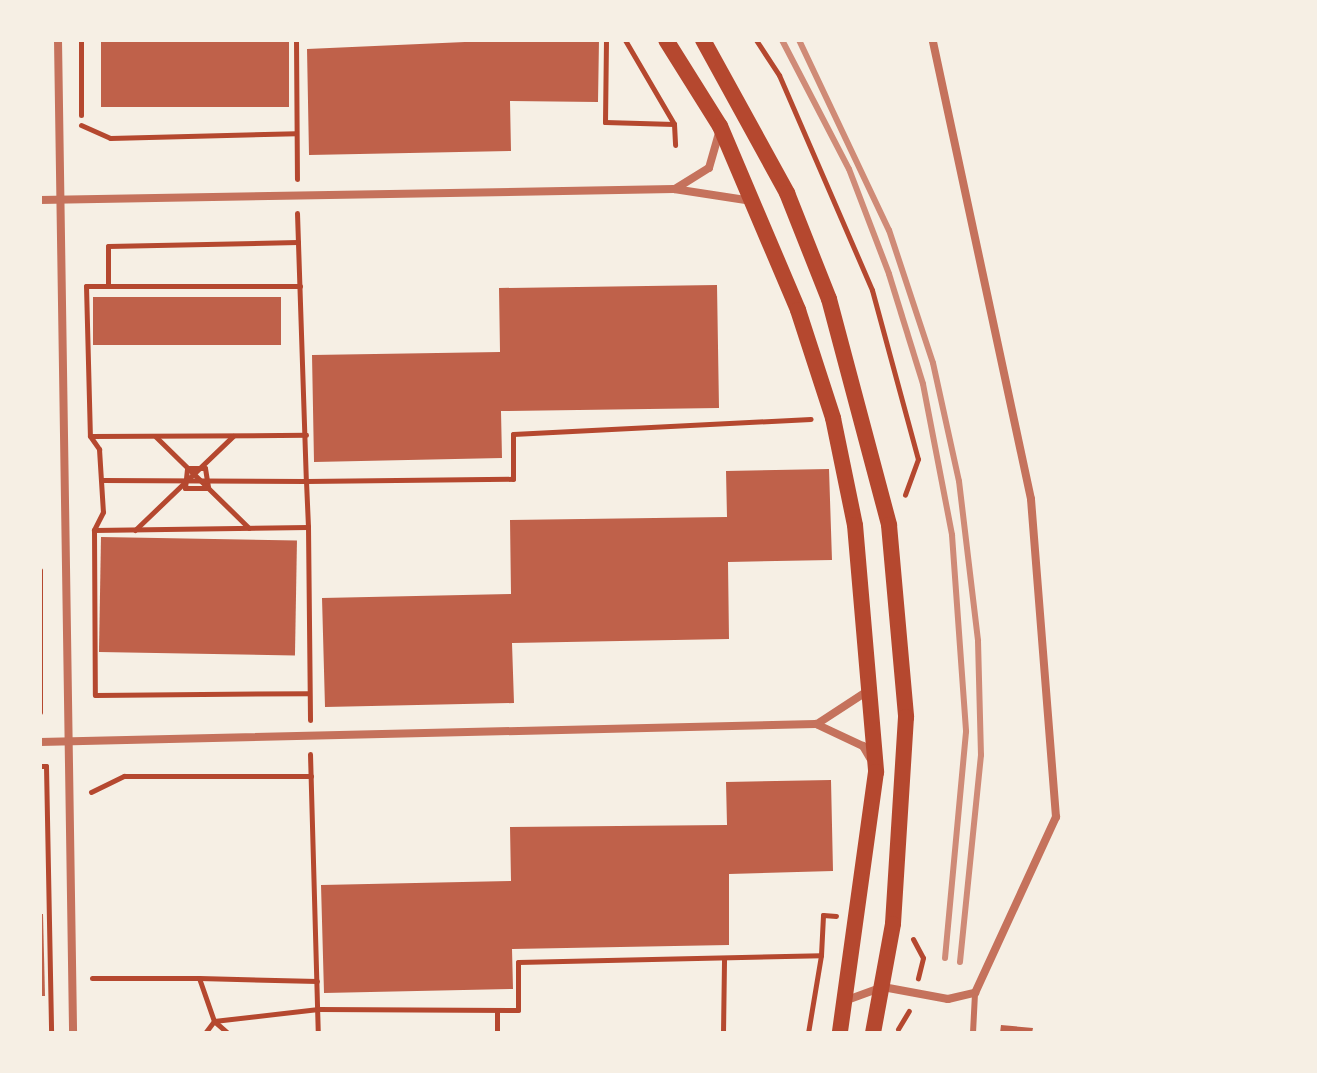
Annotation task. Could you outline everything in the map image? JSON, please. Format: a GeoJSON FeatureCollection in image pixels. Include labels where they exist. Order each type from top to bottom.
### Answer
{"type":"FeatureCollection","features":[{"type":"Feature","properties":{"kind":"main road"},"geometry":{"type":"LineString","coordinates":[[666,40],[720,126],[753,201],[833,418],[874,685],[876,772],[847,1000],[840,1033]]}},
{"type":"Feature","properties":{"kind":"main road"},"geometry":{"type":"LineString","coordinates":[[703,40],[787,193],[829,299],[889,525],[906,717],[883,987],[873,1033]]}},
{"type":"Feature","properties":{"kind":"street"},"geometry":{"type":"LineString","coordinates":[[58,40],[73,1033]]}},
{"type":"Feature","properties":{"kind":"street"},"geometry":{"type":"LineString","coordinates":[[847,1000],[883,987],[948,999],[975,993],[1056,817],[1058,776],[1031,499],[933,40]]}},
{"type":"Feature","properties":{"kind":"street"},"geometry":{"type":"LineString","coordinates":[[674,189],[709,168],[720,126]]}},
{"type":"Feature","properties":{"kind":"street"},"geometry":{"type":"LineString","coordinates":[[40,200],[674,189],[753,201]]}},
{"type":"Feature","properties":{"kind":"street"},"geometry":{"type":"LineString","coordinates":[[816,724],[874,685]]}},
{"type":"Feature","properties":{"kind":"street"},"geometry":{"type":"LineString","coordinates":[[40,742],[816,724],[863,746],[876,772]]}},
{"type":"Feature","properties":{"kind":"lane"},"geometry":{"type":"LineString","coordinates":[[973,1033],[975,993]]}},
{"type":"Feature","properties":{"kind":"path"},"geometry":{"type":"LineString","coordinates":[[81,40],[81,130],[110,138],[296,133]]}},
{"type":"Feature","properties":{"kind":"path"},"geometry":{"type":"LineString","coordinates":[[296,40],[298,242],[306,435],[318,1033]]}},
{"type":"Feature","properties":{"kind":"path"},"geometry":{"type":"LineString","coordinates":[[606,40],[605,122],[674,124]]}},
{"type":"Feature","properties":{"kind":"path"},"geometry":{"type":"LineString","coordinates":[[625,40],[674,124],[675,145]]}},
{"type":"Feature","properties":{"kind":"path"},"geometry":{"type":"LineString","coordinates":[[108,286],[108,246],[298,242]]}},
{"type":"Feature","properties":{"kind":"path"},"geometry":{"type":"LineString","coordinates":[[300,286],[86,286],[90,436],[99,449],[103,512],[94,530],[95,695],[309,693]]}},
{"type":"Feature","properties":{"kind":"path"},"geometry":{"type":"LineString","coordinates":[[102,480],[513,479],[513,434],[833,418]]}},
{"type":"Feature","properties":{"kind":"path"},"geometry":{"type":"LineString","coordinates":[[90,436],[306,435]]}},
{"type":"Feature","properties":{"kind":"path"},"geometry":{"type":"LineString","coordinates":[[155,436],[250,528]]}},
{"type":"Feature","properties":{"kind":"path"},"geometry":{"type":"LineString","coordinates":[[134,531],[197,478],[233,436]]}},
{"type":"Feature","properties":{"kind":"path"},"geometry":{"type":"LineString","coordinates":[[187,468],[205,468]]}},
{"type":"Feature","properties":{"kind":"path"},"geometry":{"type":"LineString","coordinates":[[185,488],[187,468]]}},
{"type":"Feature","properties":{"kind":"path"},"geometry":{"type":"LineString","coordinates":[[205,468],[208,488]]}},
{"type":"Feature","properties":{"kind":"path"},"geometry":{"type":"LineString","coordinates":[[185,488],[208,488]]}},
{"type":"Feature","properties":{"kind":"path"},"geometry":{"type":"LineString","coordinates":[[94,530],[308,527]]}},
{"type":"Feature","properties":{"kind":"path"},"geometry":{"type":"LineString","coordinates":[[40,570],[40,712]]}},
{"type":"Feature","properties":{"kind":"path"},"geometry":{"type":"LineString","coordinates":[[40,766],[51,1033]]}},
{"type":"Feature","properties":{"kind":"path"},"geometry":{"type":"LineString","coordinates":[[91,787],[124,776],[311,776]]}},
{"type":"Feature","properties":{"kind":"path"},"geometry":{"type":"LineString","coordinates":[[808,1033],[821,955],[823,915],[841,917]]}},
{"type":"Feature","properties":{"kind":"path"},"geometry":{"type":"LineString","coordinates":[[205,1033],[214,1021],[318,1009],[518,1010],[518,962],[821,955]]}},
{"type":"Feature","properties":{"kind":"path"},"geometry":{"type":"LineString","coordinates":[[723,1033],[724,959]]}},
{"type":"Feature","properties":{"kind":"path"},"geometry":{"type":"LineString","coordinates":[[92,978],[317,981]]}},
{"type":"Feature","properties":{"kind":"path"},"geometry":{"type":"LineString","coordinates":[[199,978],[214,1021],[228,1033]]}},
{"type":"Feature","properties":{"kind":"path"},"geometry":{"type":"LineString","coordinates":[[40,1007],[50,1006]]}},
{"type":"Feature","properties":{"kind":"path"},"geometry":{"type":"LineString","coordinates":[[497,1010],[497,1033]]}},
{"type":"Feature","properties":{"kind":"building"},"geometry":{"type":"Polygon","coordinates":[[[101,40],[289,40],[289,107],[101,107],[101,40]]]}},
{"type":"Feature","properties":{"kind":"building"},"geometry":{"type":"Polygon","coordinates":[[[511,40],[599,40],[598,102],[510,101],[511,151],[309,155],[307,49],[511,40]]]}},
{"type":"Feature","properties":{"kind":"building"},"geometry":{"type":"Polygon","coordinates":[[[717,285],[719,408],[501,411],[502,458],[314,462],[312,355],[500,352],[499,288],[717,285]]]}},
{"type":"Feature","properties":{"kind":"building"},"geometry":{"type":"Polygon","coordinates":[[[93,297],[281,297],[281,345],[93,345],[93,297]]]}},
{"type":"Feature","properties":{"kind":"building"},"geometry":{"type":"Polygon","coordinates":[[[829,469],[832,560],[728,562],[729,639],[512,643],[514,703],[325,707],[322,598],[511,594],[510,520],[727,517],[726,471],[829,469]]]}},
{"type":"Feature","properties":{"kind":"building"},"geometry":{"type":"Polygon","coordinates":[[[101,537],[297,540],[295,655],[99,652],[101,537]]]}},
{"type":"Feature","properties":{"kind":"building"},"geometry":{"type":"Polygon","coordinates":[[[831,780],[833,871],[729,874],[729,945],[512,949],[513,989],[324,993],[321,885],[511,881],[510,827],[727,825],[726,782],[831,780]]]}},
{"type":"Feature","properties":{"kind":"building"},"geometry":{"type":"Polygon","coordinates":[[[40,914],[43,914],[45,996],[40,996],[40,914]]]}},
{"type":"Feature","properties":{"kind":"building"},"geometry":{"type":"Polygon","coordinates":[[[1001,1025],[1033,1028],[1032,1033],[1000,1033],[1001,1025]]]}},
{"type":"Feature","properties":{"kind":"railway"},"geometry":{"type":"LineString","coordinates":[[782,40],[849,169],[889,274],[923,384],[952,535],[966,732],[945,958]]}},
{"type":"Feature","properties":{"kind":"railway"},"geometry":{"type":"LineString","coordinates":[[799,40],[889,230],[933,363],[959,481],[978,641],[981,755],[960,962]]}}]}
